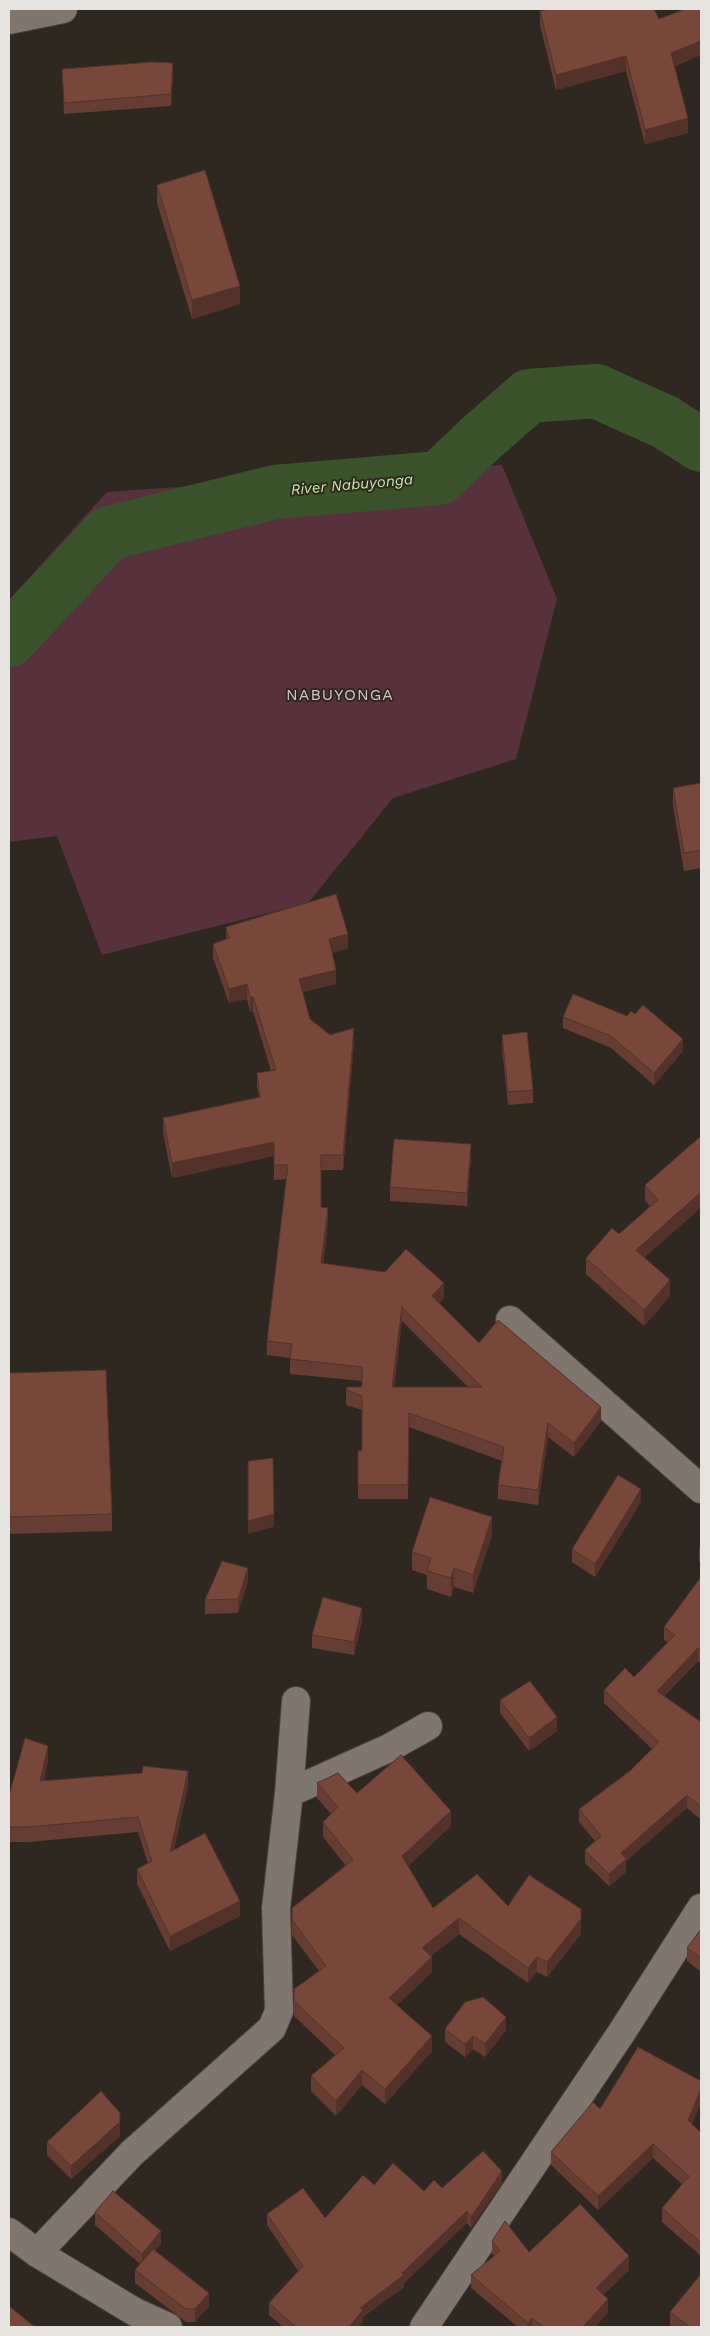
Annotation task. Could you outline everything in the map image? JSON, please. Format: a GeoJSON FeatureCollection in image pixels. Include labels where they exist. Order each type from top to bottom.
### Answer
{"type":"FeatureCollection","features":[{"type":"Feature","properties":{"kind":"street"},"geometry":{"type":"LineString","coordinates":[[9,20],[63,9]]}},
{"type":"Feature","properties":{"kind":"street"},"geometry":{"type":"LineString","coordinates":[[510,1320],[701,1489]]}},
{"type":"Feature","properties":{"kind":"street"},"geometry":{"type":"LineString","coordinates":[[37,2253],[132,2153],[272,2028],[279,2011],[276,1908],[289,1793],[296,1701]]}},
{"type":"Feature","properties":{"kind":"street"},"geometry":{"type":"LineString","coordinates":[[289,1793],[389,1748],[428,1726]]}},
{"type":"Feature","properties":{"kind":"street"},"geometry":{"type":"LineString","coordinates":[[424,2327],[622,2032],[701,1908]]}},
{"type":"Feature","properties":{"kind":"street"},"geometry":{"type":"LineString","coordinates":[[9,2232],[37,2253],[135,2312],[168,2327]]}},
{"type":"Feature","properties":{"kind":"shaded area"},"geometry":{"type":"Polygon","coordinates":[[[502,465],[557,599],[516,759],[393,798],[308,903],[102,955],[57,836],[9,842],[9,600],[107,492],[502,465]]]}},
{"type":"Feature","properties":{"kind":"building"},"geometry":{"type":"Polygon","coordinates":[[[550,9],[654,9],[659,19],[685,9],[701,9],[701,41],[671,53],[688,118],[645,130],[626,56],[556,75],[540,11],[550,9]]]}},
{"type":"Feature","properties":{"kind":"building"},"geometry":{"type":"Polygon","coordinates":[[[153,62],[173,63],[171,94],[64,103],[62,69],[153,62]]]}},
{"type":"Feature","properties":{"kind":"building"},"geometry":{"type":"Polygon","coordinates":[[[205,170],[240,286],[192,300],[157,185],[205,170]]]}},
{"type":"Feature","properties":{"kind":"building"},"geometry":{"type":"Polygon","coordinates":[[[701,783],[701,850],[684,853],[673,788],[701,783]]]}},
{"type":"Feature","properties":{"kind":"building"},"geometry":{"type":"Polygon","coordinates":[[[336,894],[348,934],[329,939],[336,970],[299,979],[310,1019],[330,1035],[354,1028],[343,1155],[321,1155],[321,1207],[328,1208],[321,1263],[385,1272],[406,1249],[444,1283],[432,1296],[479,1343],[498,1320],[601,1407],[574,1443],[548,1423],[538,1490],[498,1485],[504,1447],[409,1413],[408,1485],[358,1485],[358,1451],[362,1451],[362,1396],[346,1390],[347,1387],[362,1387],[362,1367],[290,1359],[292,1344],[267,1341],[288,1165],[274,1165],[274,1142],[172,1163],[163,1118],[260,1097],[257,1073],[276,1070],[253,997],[250,997],[247,984],[229,989],[213,944],[229,938],[226,927],[336,894]],[[402,1307],[392,1387],[482,1387],[402,1307]]]}},
{"type":"Feature","properties":{"kind":"building"},"geometry":{"type":"Polygon","coordinates":[[[573,994],[627,1016],[631,1011],[635,1014],[643,1005],[683,1039],[654,1073],[611,1036],[563,1017],[573,994]]]}},
{"type":"Feature","properties":{"kind":"building"},"geometry":{"type":"Polygon","coordinates":[[[527,1032],[533,1090],[508,1092],[502,1035],[527,1032]]]}},
{"type":"Feature","properties":{"kind":"building"},"geometry":{"type":"Polygon","coordinates":[[[701,1136],[701,1192],[636,1250],[670,1280],[644,1310],[586,1258],[612,1228],[619,1234],[658,1200],[645,1185],[701,1136]]]}},
{"type":"Feature","properties":{"kind":"building"},"geometry":{"type":"Polygon","coordinates":[[[394,1139],[471,1144],[467,1193],[390,1187],[394,1139]]]}},
{"type":"Feature","properties":{"kind":"building"},"geometry":{"type":"Polygon","coordinates":[[[106,1370],[112,1514],[9,1517],[9,1373],[106,1370]]]}},
{"type":"Feature","properties":{"kind":"building"},"geometry":{"type":"Polygon","coordinates":[[[273,1458],[274,1514],[248,1521],[248,1461],[273,1458]]]}},
{"type":"Feature","properties":{"kind":"building"},"geometry":{"type":"Polygon","coordinates":[[[618,1475],[641,1489],[595,1564],[572,1549],[618,1475]]]}},
{"type":"Feature","properties":{"kind":"building"},"geometry":{"type":"Polygon","coordinates":[[[430,1497],[492,1517],[473,1575],[454,1568],[451,1578],[427,1571],[431,1558],[412,1552],[430,1497]]]}},
{"type":"Feature","properties":{"kind":"building"},"geometry":{"type":"Polygon","coordinates":[[[222,1561],[248,1568],[238,1599],[205,1600],[222,1561]]]}},
{"type":"Feature","properties":{"kind":"building"},"geometry":{"type":"Polygon","coordinates":[[[701,1577],[701,1651],[698,1648],[657,1691],[701,1722],[701,1807],[687,1795],[621,1853],[626,1859],[609,1874],[585,1850],[601,1836],[579,1809],[631,1770],[659,1742],[604,1690],[625,1668],[634,1677],[675,1635],[664,1627],[701,1577]]]}},
{"type":"Feature","properties":{"kind":"building"},"geometry":{"type":"Polygon","coordinates":[[[323,1597],[362,1608],[354,1642],[312,1635],[323,1597]]]}},
{"type":"Feature","properties":{"kind":"building"},"geometry":{"type":"Polygon","coordinates":[[[530,1681],[557,1717],[529,1738],[500,1700],[530,1681]]]}},
{"type":"Feature","properties":{"kind":"building"},"geometry":{"type":"Polygon","coordinates":[[[25,1738],[48,1746],[40,1781],[142,1773],[143,1766],[188,1771],[170,1852],[205,1833],[240,1901],[170,1936],[137,1869],[152,1861],[138,1817],[29,1827],[9,1827],[9,1796],[25,1738]]]}},
{"type":"Feature","properties":{"kind":"building"},"geometry":{"type":"Polygon","coordinates":[[[401,1755],[451,1811],[402,1856],[433,1908],[477,1874],[508,1906],[529,1875],[581,1909],[581,1919],[547,1962],[537,1957],[528,1968],[459,1918],[422,1948],[432,1957],[389,1998],[432,2036],[385,2089],[362,2070],[336,2101],[311,2076],[344,2048],[294,2001],[294,1989],[326,1966],[292,1920],[292,1908],[353,1860],[323,1822],[338,1807],[317,1783],[338,1773],[357,1793],[401,1755]]]}},
{"type":"Feature","properties":{"kind":"building"},"geometry":{"type":"Polygon","coordinates":[[[701,1929],[701,1958],[687,1948],[701,1929]]]}},
{"type":"Feature","properties":{"kind":"building"},"geometry":{"type":"Polygon","coordinates":[[[483,1997],[506,2017],[485,2044],[473,2036],[465,2044],[445,2029],[465,2002],[483,1997]]]}},
{"type":"Feature","properties":{"kind":"building"},"geometry":{"type":"Polygon","coordinates":[[[638,2047],[701,2081],[701,2089],[688,2120],[701,2133],[701,2243],[662,2208],[689,2176],[653,2144],[598,2196],[551,2152],[593,2102],[600,2109],[638,2047]]]}},
{"type":"Feature","properties":{"kind":"building"},"geometry":{"type":"Polygon","coordinates":[[[101,2091],[120,2113],[120,2122],[71,2166],[47,2142],[101,2091]]]}},
{"type":"Feature","properties":{"kind":"building"},"geometry":{"type":"Polygon","coordinates":[[[483,2151],[502,2171],[471,2217],[467,2211],[402,2273],[404,2275],[360,2308],[363,2310],[349,2327],[296,2327],[269,2303],[303,2266],[267,2214],[303,2188],[325,2218],[363,2175],[374,2185],[393,2163],[424,2191],[434,2180],[442,2188],[483,2151]]]}},
{"type":"Feature","properties":{"kind":"building"},"geometry":{"type":"Polygon","coordinates":[[[113,2191],[161,2231],[142,2254],[95,2212],[113,2191]]]}},
{"type":"Feature","properties":{"kind":"building"},"geometry":{"type":"Polygon","coordinates":[[[580,2204],[629,2256],[596,2288],[608,2299],[583,2327],[543,2327],[532,2318],[528,2323],[471,2275],[500,2251],[492,2241],[505,2221],[529,2252],[580,2204]]]}},
{"type":"Feature","properties":{"kind":"building"},"geometry":{"type":"Polygon","coordinates":[[[153,2249],[209,2293],[195,2309],[186,2309],[135,2270],[153,2249]]]}},
{"type":"Feature","properties":{"kind":"building"},"geometry":{"type":"Polygon","coordinates":[[[701,2274],[701,2327],[690,2327],[670,2312],[701,2274]]]}},
{"type":"Feature","properties":{"kind":"building"},"geometry":{"type":"Polygon","coordinates":[[[9,2306],[35,2327],[9,2327],[9,2306]]]}},
{"type":"Feature","properties":{"kind":"waterway","name":"River Nabuyonga"},"geometry":{"type":"LineString","coordinates":[[9,640],[109,533],[275,492],[439,478],[529,396],[596,391],[665,422],[701,445]]}},
{"type":"Feature","properties":{"kind":"district","name":"NABUYONGA"},"geometry":{"type":"Point","coordinates":[340,695]}}]}
